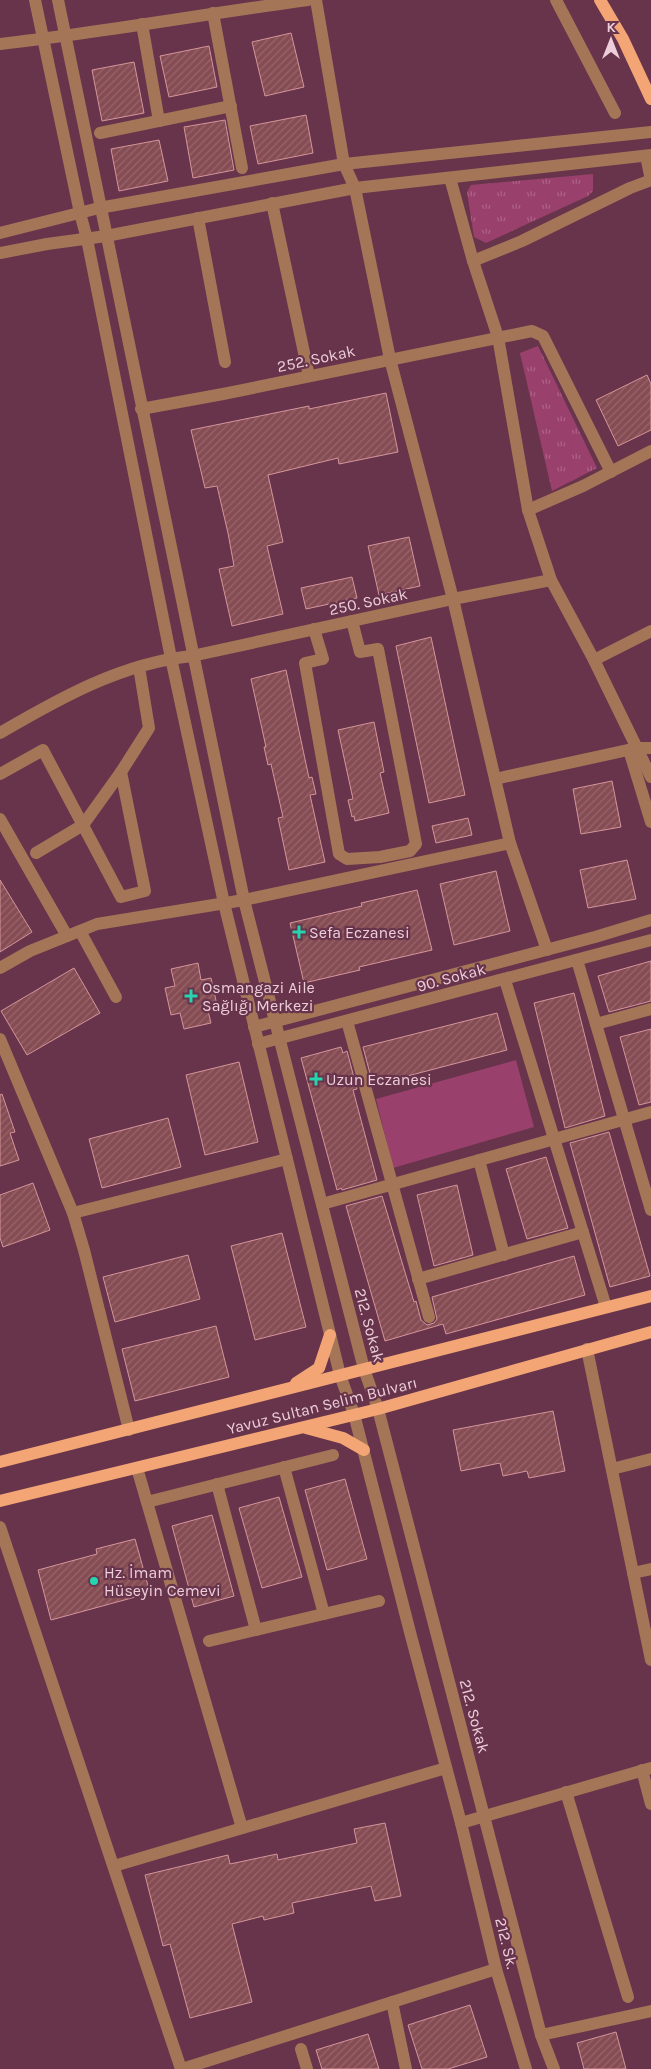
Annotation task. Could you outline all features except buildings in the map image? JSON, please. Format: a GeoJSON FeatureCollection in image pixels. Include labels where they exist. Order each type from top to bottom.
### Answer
{"type":"FeatureCollection","features":[{"type":"Feature","properties":{"kind":"main road"},"geometry":{"type":"LineString","coordinates":[[600,0],[623,38],[651,99]]}},
{"type":"Feature","properties":{"kind":"main road","name":"Yavuz Sultan Selim Bulvarı"},"geometry":{"type":"LineString","coordinates":[[0,1462],[651,1296]]}},
{"type":"Feature","properties":{"kind":"main road","name":"Yavuz Sultan Selim Bulvarı"},"geometry":{"type":"LineString","coordinates":[[0,1501],[378,1408],[651,1332]]}},
{"type":"Feature","properties":{"kind":"main road"},"geometry":{"type":"LineString","coordinates":[[286,1389],[319,1368],[330,1335]]}},
{"type":"Feature","properties":{"kind":"main road"},"geometry":{"type":"LineString","coordinates":[[304,1427],[343,1438],[364,1450]]}},
{"type":"Feature","properties":{"kind":"street","name":"212. Sk."},"geometry":{"type":"LineString","coordinates":[[35,0],[87,239],[224,903],[340,1375],[364,1450],[462,1824],[496,1968],[526,2069]]}},
{"type":"Feature","properties":{"kind":"street","name":"212. Sokak"},"geometry":{"type":"LineString","coordinates":[[58,0],[99,208],[244,900],[364,1369],[378,1408],[541,2035],[554,2069]]}},
{"type":"Feature","properties":{"kind":"street"},"geometry":{"type":"LineString","coordinates":[[0,44],[64,37],[308,0]]}},
{"type":"Feature","properties":{"kind":"street"},"geometry":{"type":"LineString","coordinates":[[316,0],[344,164],[355,188],[390,359],[453,599],[510,843],[547,950]]}},
{"type":"Feature","properties":{"kind":"street"},"geometry":{"type":"LineString","coordinates":[[556,0],[615,114]]}},
{"type":"Feature","properties":{"kind":"street"},"geometry":{"type":"LineString","coordinates":[[214,13],[242,168]]}},
{"type":"Feature","properties":{"kind":"street"},"geometry":{"type":"LineString","coordinates":[[142,24],[159,121]]}},
{"type":"Feature","properties":{"kind":"street"},"geometry":{"type":"LineString","coordinates":[[100,133],[231,106]]}},
{"type":"Feature","properties":{"kind":"street"},"geometry":{"type":"LineString","coordinates":[[0,233],[99,208],[344,164],[651,132]]}},
{"type":"Feature","properties":{"kind":"street"},"geometry":{"type":"LineString","coordinates":[[0,253],[106,236],[355,188],[648,156],[651,181],[630,188],[522,242],[472,261]]}},
{"type":"Feature","properties":{"kind":"street"},"geometry":{"type":"LineString","coordinates":[[450,178],[472,261],[498,337],[528,510],[551,580],[594,660],[633,749],[651,778]]}},
{"type":"Feature","properties":{"kind":"street"},"geometry":{"type":"LineString","coordinates":[[272,203],[309,376]]}},
{"type":"Feature","properties":{"kind":"street"},"geometry":{"type":"LineString","coordinates":[[198,218],[225,362]]}},
{"type":"Feature","properties":{"kind":"street","name":"252. Sokak"},"geometry":{"type":"LineString","coordinates":[[141,409],[532,331],[543,336],[611,472]]}},
{"type":"Feature","properties":{"kind":"street"},"geometry":{"type":"LineString","coordinates":[[528,510],[651,452]]}},
{"type":"Feature","properties":{"kind":"street","name":"250. Sokak"},"geometry":{"type":"LineString","coordinates":[[0,733],[88,685],[139,667],[172,658],[192,656],[453,599],[551,580]]}},
{"type":"Feature","properties":{"kind":"street"},"geometry":{"type":"LineString","coordinates":[[314,629],[323,659],[305,663],[339,854],[347,859],[380,857],[410,851],[416,844],[378,649],[360,652],[352,621]]}},
{"type":"Feature","properties":{"kind":"street"},"geometry":{"type":"LineString","coordinates":[[594,660],[651,631]]}},
{"type":"Feature","properties":{"kind":"street"},"geometry":{"type":"LineString","coordinates":[[36,853],[82,825],[121,772],[149,728],[139,667]]}},
{"type":"Feature","properties":{"kind":"street"},"geometry":{"type":"LineString","coordinates":[[495,779],[633,749],[651,748]]}},
{"type":"Feature","properties":{"kind":"street"},"geometry":{"type":"LineString","coordinates":[[633,749],[651,822]]}},
{"type":"Feature","properties":{"kind":"street"},"geometry":{"type":"LineString","coordinates":[[0,774],[43,750],[121,897],[146,891],[121,772]]}},
{"type":"Feature","properties":{"kind":"street"},"geometry":{"type":"LineString","coordinates":[[0,819],[67,936]]}},
{"type":"Feature","properties":{"kind":"street"},"geometry":{"type":"LineString","coordinates":[[0,968],[30,951],[97,924],[244,900],[510,843]]}},
{"type":"Feature","properties":{"kind":"street","name":"90. Sokak"},"geometry":{"type":"LineString","coordinates":[[254,1027],[547,950],[651,920]]}},
{"type":"Feature","properties":{"kind":"street"},"geometry":{"type":"LineString","coordinates":[[80,931],[116,997]]}},
{"type":"Feature","properties":{"kind":"street","name":"90. Sokak"},"geometry":{"type":"LineString","coordinates":[[258,1044],[651,940]]}},
{"type":"Feature","properties":{"kind":"street"},"geometry":{"type":"LineString","coordinates":[[577,960],[651,1210]]}},
{"type":"Feature","properties":{"kind":"street"},"geometry":{"type":"LineString","coordinates":[[505,980],[606,1307]]}},
{"type":"Feature","properties":{"kind":"street"},"geometry":{"type":"LineString","coordinates":[[596,1024],[651,1009]]}},
{"type":"Feature","properties":{"kind":"street"},"geometry":{"type":"LineString","coordinates":[[347,1021],[429,1317]]}},
{"type":"Feature","properties":{"kind":"street"},"geometry":{"type":"LineString","coordinates":[[0,1039],[73,1213],[129,1430]]}},
{"type":"Feature","properties":{"kind":"street"},"geometry":{"type":"LineString","coordinates":[[322,1204],[651,1112]]}},
{"type":"Feature","properties":{"kind":"street"},"geometry":{"type":"LineString","coordinates":[[73,1213],[286,1159]]}},
{"type":"Feature","properties":{"kind":"street"},"geometry":{"type":"LineString","coordinates":[[478,1160],[504,1255]]}},
{"type":"Feature","properties":{"kind":"street"},"geometry":{"type":"LineString","coordinates":[[418,1279],[583,1232]]}},
{"type":"Feature","properties":{"kind":"street"},"geometry":{"type":"LineString","coordinates":[[587,1349],[651,1660]]}},
{"type":"Feature","properties":{"kind":"street"},"geometry":{"type":"LineString","coordinates":[[147,1502],[333,1455]]}},
{"type":"Feature","properties":{"kind":"street"},"geometry":{"type":"LineString","coordinates":[[612,1469],[651,1459]]}},
{"type":"Feature","properties":{"kind":"street"},"geometry":{"type":"LineString","coordinates":[[284,1467],[324,1614]]}},
{"type":"Feature","properties":{"kind":"street"},"geometry":{"type":"LineString","coordinates":[[137,1468],[242,1828]]}},
{"type":"Feature","properties":{"kind":"street"},"geometry":{"type":"LineString","coordinates":[[217,1484],[256,1630]]}},
{"type":"Feature","properties":{"kind":"street"},"geometry":{"type":"LineString","coordinates":[[0,1526],[182,2069],[496,1968]]}},
{"type":"Feature","properties":{"kind":"street"},"geometry":{"type":"LineString","coordinates":[[633,1573],[651,1569]]}},
{"type":"Feature","properties":{"kind":"street"},"geometry":{"type":"LineString","coordinates":[[209,1641],[379,1601]]}},
{"type":"Feature","properties":{"kind":"street"},"geometry":{"type":"LineString","coordinates":[[114,1866],[446,1768]]}},
{"type":"Feature","properties":{"kind":"street"},"geometry":{"type":"LineString","coordinates":[[462,1824],[646,1769],[651,1804]]}},
{"type":"Feature","properties":{"kind":"street"},"geometry":{"type":"LineString","coordinates":[[566,1792],[628,1997]]}},
{"type":"Feature","properties":{"kind":"street"},"geometry":{"type":"LineString","coordinates":[[392,2002],[406,2069]]}},
{"type":"Feature","properties":{"kind":"street"},"geometry":{"type":"LineString","coordinates":[[541,2035],[651,2011]]}},
{"type":"Feature","properties":{"kind":"street"},"geometry":{"type":"LineString","coordinates":[[301,2048],[307,2069]]}},
{"type":"Feature","properties":{"kind":"green space"},"geometry":{"type":"Polygon","coordinates":[[[593,174],[593,191],[588,196],[486,243],[474,237],[467,192],[471,185],[593,174]]]}},
{"type":"Feature","properties":{"kind":"green space"},"geometry":{"type":"Polygon","coordinates":[[[538,346],[597,468],[552,491],[520,353],[538,346]]]}},
{"type":"Feature","properties":{"kind":"green space"},"geometry":{"type":"Polygon","coordinates":[[[516,1060],[534,1127],[393,1168],[376,1099],[516,1060]]]}},
{"type":"Feature","properties":{"kind":"place","name":"Sefa Eczanesi"},"geometry":{"type":"Point","coordinates":[299,932]}},
{"type":"Feature","properties":{"kind":"place","name":"Osmangazi Aile Sağlığı Merkezi"},"geometry":{"type":"Point","coordinates":[191,996]}},
{"type":"Feature","properties":{"kind":"place","name":"Uzun Eczanesi"},"geometry":{"type":"Point","coordinates":[316,1079]}},
{"type":"Feature","properties":{"kind":"place","name":"Hz. İmam Hüseyin Cemevi"},"geometry":{"type":"Point","coordinates":[94,1581]}}]}
